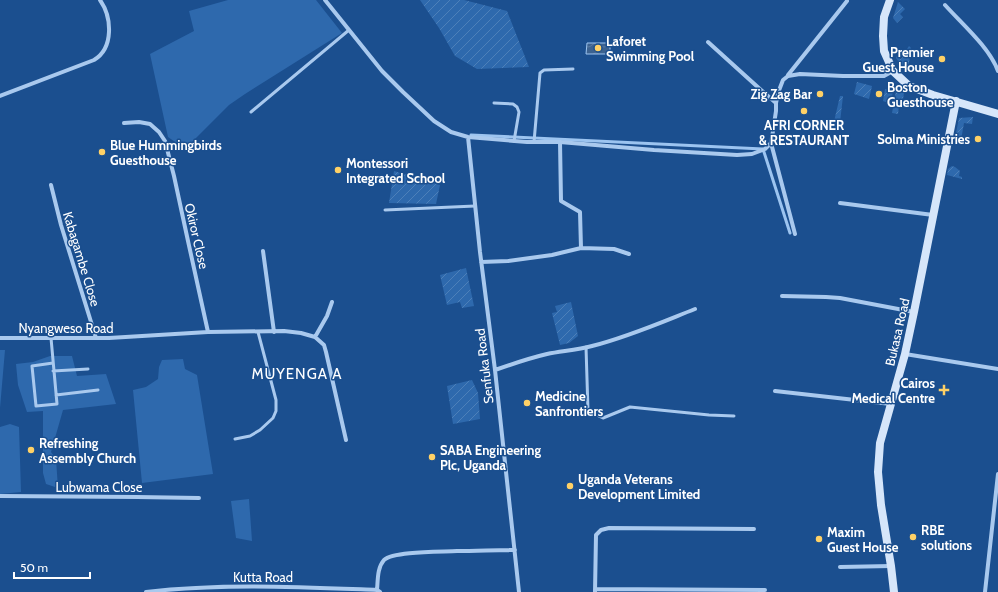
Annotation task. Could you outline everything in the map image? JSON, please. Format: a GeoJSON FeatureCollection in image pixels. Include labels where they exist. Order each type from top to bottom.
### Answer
{"type":"FeatureCollection","features":[{"type":"Feature","properties":{"kind":"street"},"geometry":{"type":"LineString","coordinates":[[0,96],[94,60],[100,56],[107,43],[109,27],[104,5],[100,0]]}},
{"type":"Feature","properties":{"kind":"street"},"geometry":{"type":"LineString","coordinates":[[324,0],[382,71],[434,121],[451,132],[468,137],[514,141],[560,142],[737,155],[760,152],[770,143],[776,103],[782,83],[846,1]]}},
{"type":"Feature","properties":{"kind":"street"},"geometry":{"type":"LineString","coordinates":[[890,0],[884,17],[883,36],[884,51],[893,71],[908,86],[998,114]]}},
{"type":"Feature","properties":{"kind":"street"},"geometry":{"type":"LineString","coordinates":[[945,5],[986,49],[993,59],[998,71]]}},
{"type":"Feature","properties":{"kind":"street"},"geometry":{"type":"LineString","coordinates":[[708,42],[776,103]]}},
{"type":"Feature","properties":{"kind":"street"},"geometry":{"type":"LineString","coordinates":[[788,76],[800,74],[884,76],[893,71]]}},
{"type":"Feature","properties":{"kind":"street","name":"Bukasa Road"},"geometry":{"type":"LineString","coordinates":[[894,592],[881,505],[878,472],[880,443],[905,354],[956,102]]}},
{"type":"Feature","properties":{"kind":"street","name":"Okiror Close"},"geometry":{"type":"LineString","coordinates":[[124,123],[139,122],[150,124],[159,132],[165,141],[202,299],[208,332]]}},
{"type":"Feature","properties":{"kind":"street","name":"Senfuka Road"},"geometry":{"type":"LineString","coordinates":[[468,137],[519,592]]}},
{"type":"Feature","properties":{"kind":"street"},"geometry":{"type":"LineString","coordinates":[[560,142],[561,201],[580,212],[581,248]]}},
{"type":"Feature","properties":{"kind":"street"},"geometry":{"type":"LineString","coordinates":[[770,143],[795,234]]}},
{"type":"Feature","properties":{"kind":"street","name":"Kabagambe Close"},"geometry":{"type":"LineString","coordinates":[[51,185],[63,232],[96,338]]}},
{"type":"Feature","properties":{"kind":"street"},"geometry":{"type":"LineString","coordinates":[[840,203],[933,215]]}},
{"type":"Feature","properties":{"kind":"street"},"geometry":{"type":"LineString","coordinates":[[481,262],[508,261],[552,255],[581,248],[614,249],[630,254]]}},
{"type":"Feature","properties":{"kind":"street"},"geometry":{"type":"LineString","coordinates":[[263,251],[274,332],[301,332],[315,337],[324,345],[346,440]]}},
{"type":"Feature","properties":{"kind":"street"},"geometry":{"type":"LineString","coordinates":[[782,296],[840,298],[914,312]]}},
{"type":"Feature","properties":{"kind":"street"},"geometry":{"type":"LineString","coordinates":[[315,337],[327,316],[332,302]]}},
{"type":"Feature","properties":{"kind":"street"},"geometry":{"type":"LineString","coordinates":[[495,370],[548,354],[586,347],[626,336],[695,309]]}},
{"type":"Feature","properties":{"kind":"street","name":"Nyangweso Road"},"geometry":{"type":"LineString","coordinates":[[0,338],[96,338],[208,332],[274,332]]}},
{"type":"Feature","properties":{"kind":"street"},"geometry":{"type":"LineString","coordinates":[[905,354],[998,369]]}},
{"type":"Feature","properties":{"kind":"street"},"geometry":{"type":"LineString","coordinates":[[775,391],[891,404]]}},
{"type":"Feature","properties":{"kind":"street"},"geometry":{"type":"LineString","coordinates":[[985,592],[998,474]]}},
{"type":"Feature","properties":{"kind":"street","name":"Lubwama Close"},"geometry":{"type":"LineString","coordinates":[[0,496],[199,498]]}},
{"type":"Feature","properties":{"kind":"street"},"geometry":{"type":"LineString","coordinates":[[754,529],[609,528],[601,530],[596,535],[595,590],[765,590]]}},
{"type":"Feature","properties":{"kind":"street"},"geometry":{"type":"LineString","coordinates":[[379,591],[379,571],[381,565],[390,557],[434,552],[515,550]]}},
{"type":"Feature","properties":{"kind":"street"},"geometry":{"type":"LineString","coordinates":[[840,567],[891,566]]}},
{"type":"Feature","properties":{"kind":"street"},"geometry":{"type":"LineString","coordinates":[[244,587],[244,592]]}},
{"type":"Feature","properties":{"kind":"street","name":"Kutta Road"},"geometry":{"type":"LineString","coordinates":[[146,592],[194,588],[244,587],[298,587],[379,591]]}},
{"type":"Feature","properties":{"kind":"lane"},"geometry":{"type":"LineString","coordinates":[[251,112],[349,30]]}},
{"type":"Feature","properties":{"kind":"lane"},"geometry":{"type":"LineString","coordinates":[[534,142],[540,73],[544,70],[573,69]]}},
{"type":"Feature","properties":{"kind":"lane"},"geometry":{"type":"LineString","coordinates":[[494,103],[513,104],[517,107],[519,112],[514,141]]}},
{"type":"Feature","properties":{"kind":"lane"},"geometry":{"type":"LineString","coordinates":[[384,210],[475,206]]}},
{"type":"Feature","properties":{"kind":"lane"},"geometry":{"type":"LineString","coordinates":[[235,439],[250,436],[260,430],[273,418],[276,411],[276,400],[258,332]]}},
{"type":"Feature","properties":{"kind":"lane"},"geometry":{"type":"LineString","coordinates":[[51,338],[57,404],[36,406],[32,366],[53,363]]}},
{"type":"Feature","properties":{"kind":"lane"},"geometry":{"type":"LineString","coordinates":[[586,347],[588,412],[603,418],[630,407],[734,416]]}},
{"type":"Feature","properties":{"kind":"lane"},"geometry":{"type":"LineString","coordinates":[[54,371],[88,369]]}},
{"type":"Feature","properties":{"kind":"lane"},"geometry":{"type":"LineString","coordinates":[[56,395],[98,390]]}},
{"type":"Feature","properties":{"kind":"shaded area"},"geometry":{"type":"Polygon","coordinates":[[[228,0],[316,0],[342,33],[229,105],[188,146],[178,144],[168,137],[150,54],[194,31],[189,11],[228,0]]]}},
{"type":"Feature","properties":{"kind":"shaded area"},"geometry":{"type":"Polygon","coordinates":[[[420,0],[464,0],[507,11],[529,67],[477,69],[455,56],[439,28],[420,0]]]}},
{"type":"Feature","properties":{"kind":"shaded area"},"geometry":{"type":"Polygon","coordinates":[[[898,2],[905,9],[900,14],[903,17],[897,23],[893,18],[898,2]]]}},
{"type":"Feature","properties":{"kind":"shaded area"},"geometry":{"type":"Polygon","coordinates":[[[909,46],[911,48],[909,63],[905,70],[896,58],[897,56],[901,59],[909,46]]]}},
{"type":"Feature","properties":{"kind":"shaded area"},"geometry":{"type":"Polygon","coordinates":[[[857,82],[872,86],[869,99],[854,94],[857,82]]]}},
{"type":"Feature","properties":{"kind":"shaded area"},"geometry":{"type":"Polygon","coordinates":[[[885,89],[893,90],[891,104],[883,101],[885,89]]]}},
{"type":"Feature","properties":{"kind":"shaded area"},"geometry":{"type":"Polygon","coordinates":[[[896,91],[904,93],[902,105],[899,105],[898,114],[892,113],[896,91]]]}},
{"type":"Feature","properties":{"kind":"shaded area"},"geometry":{"type":"Polygon","coordinates":[[[840,96],[843,96],[839,131],[832,130],[840,96]]]}},
{"type":"Feature","properties":{"kind":"shaded area"},"geometry":{"type":"Polygon","coordinates":[[[973,117],[972,124],[964,123],[961,140],[955,138],[959,118],[973,117]]]}},
{"type":"Feature","properties":{"kind":"shaded area"},"geometry":{"type":"Polygon","coordinates":[[[952,166],[960,171],[959,176],[962,177],[962,179],[947,175],[948,169],[952,166]]]}},
{"type":"Feature","properties":{"kind":"shaded area"},"geometry":{"type":"Polygon","coordinates":[[[394,171],[440,185],[436,204],[389,203],[394,171]]]}},
{"type":"Feature","properties":{"kind":"shaded area"},"geometry":{"type":"Polygon","coordinates":[[[466,268],[474,306],[462,308],[460,302],[447,305],[440,275],[466,268]]]}},
{"type":"Feature","properties":{"kind":"shaded area"},"geometry":{"type":"Polygon","coordinates":[[[571,302],[578,336],[569,343],[560,345],[552,313],[557,312],[555,306],[571,302]]]}},
{"type":"Feature","properties":{"kind":"shaded area"},"geometry":{"type":"Polygon","coordinates":[[[0,350],[5,350],[0,408],[0,350]]]}},
{"type":"Feature","properties":{"kind":"shaded area"},"geometry":{"type":"Polygon","coordinates":[[[50,356],[72,356],[77,376],[106,374],[116,404],[63,410],[51,452],[56,459],[58,488],[46,484],[43,473],[43,411],[27,412],[18,385],[16,364],[33,362],[50,356]]]}},
{"type":"Feature","properties":{"kind":"shaded area"},"geometry":{"type":"Polygon","coordinates":[[[183,359],[185,369],[197,375],[213,474],[142,483],[133,390],[146,387],[158,379],[159,367],[162,360],[183,359]]]}},
{"type":"Feature","properties":{"kind":"shaded area"},"geometry":{"type":"Polygon","coordinates":[[[472,380],[478,393],[480,419],[453,424],[447,386],[472,380]]]}},
{"type":"Feature","properties":{"kind":"shaded area"},"geometry":{"type":"Polygon","coordinates":[[[10,424],[19,427],[21,492],[0,494],[0,427],[10,424]]]}},
{"type":"Feature","properties":{"kind":"shaded area"},"geometry":{"type":"Polygon","coordinates":[[[249,499],[252,541],[236,538],[231,501],[249,499]]]}},
{"type":"Feature","properties":{"kind":"water","name":"Laforet Swimming Pool"},"geometry":{"type":"Polygon","coordinates":[[[587,43],[610,43],[610,54],[586,54],[587,43]]]}},
{"type":"Feature","properties":{"kind":"waterway"},"geometry":{"type":"LineString","coordinates":[[471,135],[763,149],[790,233]]}},
{"type":"Feature","properties":{"kind":"place","name":"Laforet Swimming Pool"},"geometry":{"type":"Point","coordinates":[598,48]}},
{"type":"Feature","properties":{"kind":"place","name":"Premier Guest House"},"geometry":{"type":"Point","coordinates":[942,59]}},
{"type":"Feature","properties":{"kind":"place","name":"Zig Zag Bar"},"geometry":{"type":"Point","coordinates":[820,94]}},
{"type":"Feature","properties":{"kind":"place","name":"Boston Guesthouse"},"geometry":{"type":"Point","coordinates":[879,94]}},
{"type":"Feature","properties":{"kind":"place","name":"AFRI CORNER & RESTAURANT"},"geometry":{"type":"Point","coordinates":[804,111]}},
{"type":"Feature","properties":{"kind":"place","name":"Solma Ministries"},"geometry":{"type":"Point","coordinates":[978,139]}},
{"type":"Feature","properties":{"kind":"place","name":"Blue Hummingbirds Guesthouse"},"geometry":{"type":"Point","coordinates":[102,152]}},
{"type":"Feature","properties":{"kind":"place","name":"Montessori Integrated School"},"geometry":{"type":"Point","coordinates":[338,170]}},
{"type":"Feature","properties":{"kind":"place","name":"Cairos Medical Centre"},"geometry":{"type":"Point","coordinates":[944,390]}},
{"type":"Feature","properties":{"kind":"place","name":"Medicine Sanfrontiers"},"geometry":{"type":"Point","coordinates":[527,403]}},
{"type":"Feature","properties":{"kind":"place","name":"Refreshing Assembly Church"},"geometry":{"type":"Point","coordinates":[31,450]}},
{"type":"Feature","properties":{"kind":"place","name":"SABA Engineering Plc, Uganda"},"geometry":{"type":"Point","coordinates":[432,457]}},
{"type":"Feature","properties":{"kind":"place","name":"Uganda Veterans Development Limited"},"geometry":{"type":"Point","coordinates":[570,486]}},
{"type":"Feature","properties":{"kind":"place","name":"RBE solutions"},"geometry":{"type":"Point","coordinates":[913,537]}},
{"type":"Feature","properties":{"kind":"place","name":"Maxim Guest House"},"geometry":{"type":"Point","coordinates":[819,539]}},
{"type":"Feature","properties":{"kind":"district","name":"MUYENGA A"},"geometry":{"type":"Point","coordinates":[297,374]}}]}
